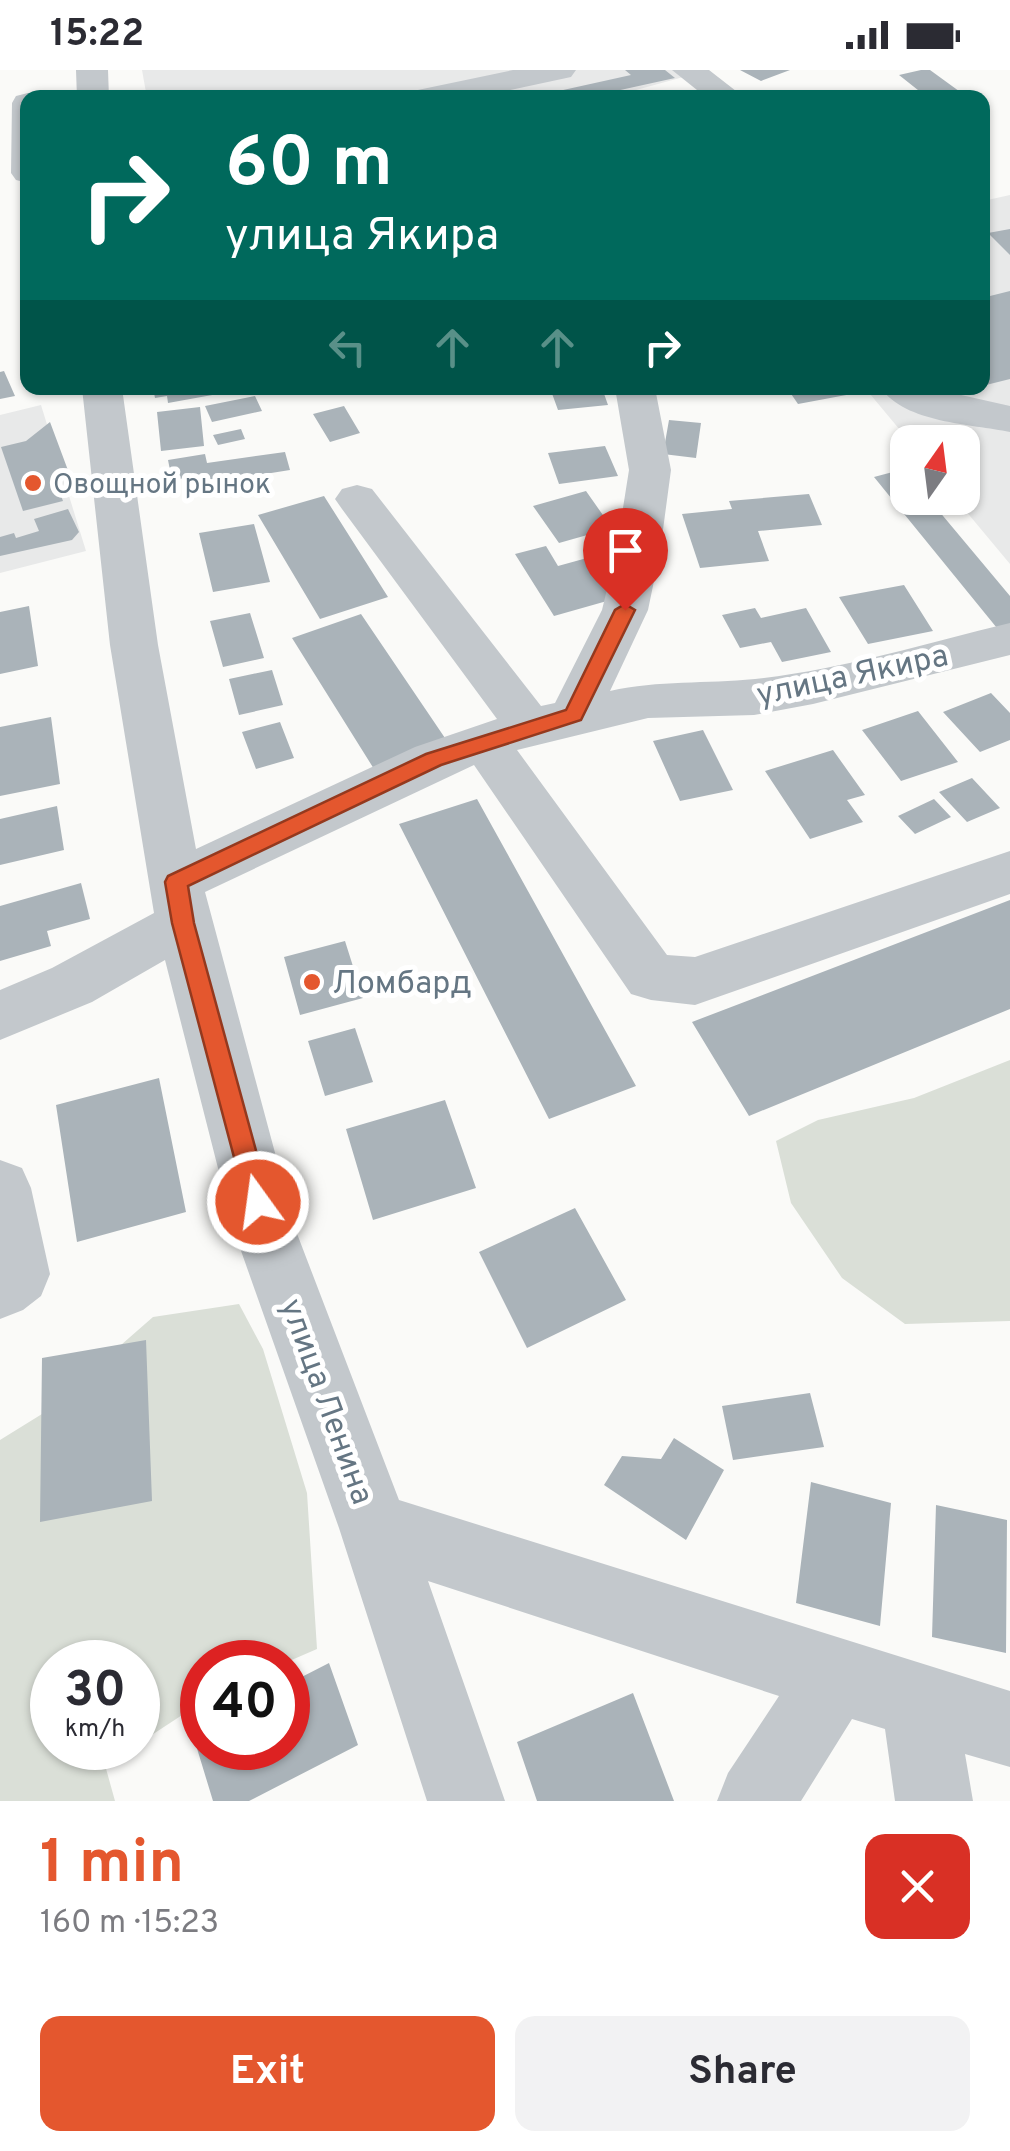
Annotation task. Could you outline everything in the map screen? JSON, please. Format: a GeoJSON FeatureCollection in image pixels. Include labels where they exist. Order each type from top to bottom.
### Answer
{"type":"FeatureCollection","features":[{"type":"Feature","properties":{"kind":"street"},"geometry":{"type":"LineString","coordinates":[[463,90],[560,70]]}},
{"type":"Feature","properties":{"kind":"street"},"geometry":{"type":"LineString","coordinates":[[688,70],[718,90]]}},
{"type":"Feature","properties":{"kind":"street","name":"улица Ленина"},"geometry":{"type":"LineString","coordinates":[[103,395],[134,645],[163,827],[180,902],[265,1231],[374,1528],[836,1678],[1010,1728]]}},
{"type":"Feature","properties":{"kind":"street"},"geometry":{"type":"LineString","coordinates":[[530,728],[625,610],[650,470],[637,395]]}},
{"type":"Feature","properties":{"kind":"street"},"geometry":{"type":"LineString","coordinates":[[914,395],[926,402],[1010,419]]}},
{"type":"Feature","properties":{"kind":"street"},"geometry":{"type":"LineString","coordinates":[[357,499],[530,728],[651,977],[695,981],[1010,872]]}},
{"type":"Feature","properties":{"kind":"street","name":"улица Якира"},"geometry":{"type":"LineString","coordinates":[[0,1016],[72,985],[180,902],[434,760],[530,728],[648,700],[754,697],[1010,640]]}},
{"type":"Feature","properties":{"kind":"street"},"geometry":{"type":"LineString","coordinates":[[0,1188],[18,1274],[0,1288]]}},
{"type":"Feature","properties":{"kind":"street"},"geometry":{"type":"LineString","coordinates":[[374,1528],[466,1801]]}},
{"type":"Feature","properties":{"kind":"street"},"geometry":{"type":"LineString","coordinates":[[756,1801],[836,1678]]}},
{"type":"Feature","properties":{"kind":"street"},"geometry":{"type":"LineString","coordinates":[[919,1702],[934,1801]]}},
{"type":"Feature","properties":{"kind":"shaded area"},"geometry":{"type":"Polygon","coordinates":[[[142,70],[679,70],[687,76],[636,90],[146,90],[142,70]]]}},
{"type":"Feature","properties":{"kind":"shaded area"},"geometry":{"type":"Polygon","coordinates":[[[1010,195],[1010,564],[969,515],[980,515],[980,425],[896,425],[871,395],[990,395],[990,199],[1010,195]]]}},
{"type":"Feature","properties":{"kind":"shaded area","name":"Овощной рынок"},"geometry":{"type":"Polygon","coordinates":[[[41,405],[86,551],[0,573],[0,415],[41,405]]]}},
{"type":"Feature","properties":{"kind":"shaded area"},"geometry":{"type":"Polygon","coordinates":[[[1010,1060],[1010,1321],[905,1324],[842,1278],[791,1203],[776,1141],[818,1120],[914,1098],[1010,1060]]]}},
{"type":"Feature","properties":{"kind":"shaded area"},"geometry":{"type":"Polygon","coordinates":[[[239,1304],[263,1349],[307,1493],[317,1649],[310,1652],[310,1640],[180,1640],[180,1716],[160,1730],[160,1640],[30,1640],[30,1770],[106,1770],[115,1801],[0,1801],[0,1440],[42,1414],[153,1317],[239,1304]]]}},
{"type":"Feature","properties":{"kind":"building"},"geometry":{"type":"Polygon","coordinates":[[[625,70],[665,70],[675,78],[620,90],[563,90],[631,75],[625,70]]]}},
{"type":"Feature","properties":{"kind":"building"},"geometry":{"type":"Polygon","coordinates":[[[740,70],[790,70],[761,81],[740,70]]]}},
{"type":"Feature","properties":{"kind":"building"},"geometry":{"type":"Polygon","coordinates":[[[930,70],[958,90],[918,90],[899,75],[930,70]]]}},
{"type":"Feature","properties":{"kind":"building"},"geometry":{"type":"Polygon","coordinates":[[[1010,229],[1010,255],[990,235],[1010,229]]]}},
{"type":"Feature","properties":{"kind":"building"},"geometry":{"type":"Polygon","coordinates":[[[1010,291],[1010,379],[990,384],[990,296],[1010,291]]]}},
{"type":"Feature","properties":{"kind":"building"},"geometry":{"type":"Polygon","coordinates":[[[4,371],[15,396],[0,399],[0,372],[4,371]]]}},
{"type":"Feature","properties":{"kind":"building"},"geometry":{"type":"Polygon","coordinates":[[[154,395],[212,395],[168,403],[167,396],[154,395]]]}},
{"type":"Feature","properties":{"kind":"building"},"geometry":{"type":"Polygon","coordinates":[[[553,395],[604,395],[608,405],[558,410],[553,395]]]}},
{"type":"Feature","properties":{"kind":"building"},"geometry":{"type":"Polygon","coordinates":[[[792,395],[846,395],[798,404],[792,395]]]}},
{"type":"Feature","properties":{"kind":"building"},"geometry":{"type":"Polygon","coordinates":[[[255,396],[262,411],[212,422],[205,406],[255,396]]]}},
{"type":"Feature","properties":{"kind":"building"},"geometry":{"type":"Polygon","coordinates":[[[344,406],[360,433],[330,442],[313,414],[344,406]]]}},
{"type":"Feature","properties":{"kind":"building"},"geometry":{"type":"Polygon","coordinates":[[[200,407],[204,446],[161,451],[157,412],[200,407]]]}},
{"type":"Feature","properties":{"kind":"building"},"geometry":{"type":"Polygon","coordinates":[[[669,420],[701,423],[696,458],[663,454],[669,420]]]}},
{"type":"Feature","properties":{"kind":"building"},"geometry":{"type":"Polygon","coordinates":[[[50,422],[69,473],[54,477],[63,501],[23,511],[1,447],[26,441],[50,422]]]}},
{"type":"Feature","properties":{"kind":"building"},"geometry":{"type":"Polygon","coordinates":[[[241,429],[245,439],[218,445],[213,435],[241,429]]]}},
{"type":"Feature","properties":{"kind":"building"},"geometry":{"type":"Polygon","coordinates":[[[605,446],[618,476],[559,484],[548,453],[605,446]]]}},
{"type":"Feature","properties":{"kind":"building"},"geometry":{"type":"Polygon","coordinates":[[[285,452],[290,470],[209,483],[207,475],[172,480],[168,460],[205,454],[207,463],[285,452]]]}},
{"type":"Feature","properties":{"kind":"building"},"geometry":{"type":"Polygon","coordinates":[[[890,473],[890,497],[874,477],[890,473]]]}},
{"type":"Feature","properties":{"kind":"building"},"geometry":{"type":"Polygon","coordinates":[[[586,491],[612,528],[559,543],[533,506],[586,491]]]}},
{"type":"Feature","properties":{"kind":"building"},"geometry":{"type":"Polygon","coordinates":[[[809,494],[822,525],[758,531],[769,561],[700,568],[682,514],[732,509],[729,501],[809,494]]]}},
{"type":"Feature","properties":{"kind":"building"},"geometry":{"type":"Polygon","coordinates":[[[324,496],[388,597],[320,619],[258,515],[324,496]]]}},
{"type":"Feature","properties":{"kind":"building"},"geometry":{"type":"Polygon","coordinates":[[[68,509],[79,532],[72,540],[0,556],[0,537],[14,533],[16,538],[39,531],[34,519],[68,509]]]}},
{"type":"Feature","properties":{"kind":"building"},"geometry":{"type":"Polygon","coordinates":[[[905,515],[942,515],[1010,596],[1010,630],[1001,633],[905,515]]]}},
{"type":"Feature","properties":{"kind":"building"},"geometry":{"type":"Polygon","coordinates":[[[254,524],[270,582],[213,592],[199,533],[254,524]]]}},
{"type":"Feature","properties":{"kind":"building"},"geometry":{"type":"Polygon","coordinates":[[[546,546],[558,566],[587,558],[614,599],[554,616],[515,554],[546,546]]]}},
{"type":"Feature","properties":{"kind":"building"},"geometry":{"type":"Polygon","coordinates":[[[904,585],[933,631],[868,644],[839,597],[904,585]]]}},
{"type":"Feature","properties":{"kind":"building"},"geometry":{"type":"Polygon","coordinates":[[[29,606],[38,666],[0,674],[0,612],[29,606]]]}},
{"type":"Feature","properties":{"kind":"building"},"geometry":{"type":"Polygon","coordinates":[[[755,608],[761,618],[806,608],[831,652],[782,662],[771,642],[740,648],[722,615],[755,608]]]}},
{"type":"Feature","properties":{"kind":"building"},"geometry":{"type":"Polygon","coordinates":[[[250,613],[264,658],[223,667],[210,621],[250,613]]]}},
{"type":"Feature","properties":{"kind":"building"},"geometry":{"type":"Polygon","coordinates":[[[361,614],[447,741],[374,769],[292,638],[361,614]]]}},
{"type":"Feature","properties":{"kind":"building"},"geometry":{"type":"Polygon","coordinates":[[[272,670],[283,705],[239,715],[229,679],[272,670]]]}},
{"type":"Feature","properties":{"kind":"building"},"geometry":{"type":"Polygon","coordinates":[[[991,693],[1010,713],[1010,740],[980,752],[943,712],[991,693]]]}},
{"type":"Feature","properties":{"kind":"building"},"geometry":{"type":"Polygon","coordinates":[[[918,711],[958,762],[901,781],[862,730],[918,711]]]}},
{"type":"Feature","properties":{"kind":"building"},"geometry":{"type":"Polygon","coordinates":[[[51,717],[60,784],[0,796],[0,727],[51,717]]]}},
{"type":"Feature","properties":{"kind":"building"},"geometry":{"type":"Polygon","coordinates":[[[280,722],[294,758],[256,769],[242,732],[280,722]]]}},
{"type":"Feature","properties":{"kind":"building"},"geometry":{"type":"Polygon","coordinates":[[[703,730],[733,790],[680,801],[653,741],[703,730]]]}},
{"type":"Feature","properties":{"kind":"building"},"geometry":{"type":"Polygon","coordinates":[[[833,750],[865,795],[847,800],[863,822],[810,839],[765,771],[833,750]]]}},
{"type":"Feature","properties":{"kind":"building"},"geometry":{"type":"Polygon","coordinates":[[[972,778],[1000,808],[967,822],[939,792],[972,778]]]}},
{"type":"Feature","properties":{"kind":"building"},"geometry":{"type":"Polygon","coordinates":[[[477,799],[636,1086],[549,1119],[399,824],[477,799]]]}},
{"type":"Feature","properties":{"kind":"building"},"geometry":{"type":"Polygon","coordinates":[[[934,799],[951,817],[915,834],[898,816],[934,799]]]}},
{"type":"Feature","properties":{"kind":"building"},"geometry":{"type":"Polygon","coordinates":[[[57,806],[64,850],[0,865],[0,819],[57,806]]]}},
{"type":"Feature","properties":{"kind":"building"},"geometry":{"type":"Polygon","coordinates":[[[81,883],[90,919],[47,931],[51,946],[0,961],[0,906],[81,883]]]}},
{"type":"Feature","properties":{"kind":"building"},"geometry":{"type":"Polygon","coordinates":[[[1010,900],[1010,1009],[749,1116],[692,1022],[1010,900]]]}},
{"type":"Feature","properties":{"kind":"building"},"geometry":{"type":"Polygon","coordinates":[[[345,941],[363,998],[300,1015],[284,957],[345,941]]]}},
{"type":"Feature","properties":{"kind":"building"},"geometry":{"type":"Polygon","coordinates":[[[355,1028],[373,1082],[325,1096],[308,1041],[355,1028]]]}},
{"type":"Feature","properties":{"kind":"building"},"geometry":{"type":"Polygon","coordinates":[[[159,1078],[186,1212],[77,1242],[56,1105],[159,1078]]]}},
{"type":"Feature","properties":{"kind":"building"},"geometry":{"type":"Polygon","coordinates":[[[445,1100],[476,1188],[373,1220],[346,1129],[445,1100]]]}},
{"type":"Feature","properties":{"kind":"building"},"geometry":{"type":"Polygon","coordinates":[[[575,1208],[626,1300],[527,1348],[479,1252],[575,1208]]]}},
{"type":"Feature","properties":{"kind":"building"},"geometry":{"type":"Polygon","coordinates":[[[146,1340],[152,1501],[40,1522],[42,1358],[146,1340]]]}},
{"type":"Feature","properties":{"kind":"building"},"geometry":{"type":"Polygon","coordinates":[[[810,1393],[824,1447],[733,1460],[722,1406],[810,1393]]]}},
{"type":"Feature","properties":{"kind":"building"},"geometry":{"type":"Polygon","coordinates":[[[674,1438],[724,1470],[686,1540],[604,1485],[622,1456],[661,1459],[674,1438]]]}},
{"type":"Feature","properties":{"kind":"building"},"geometry":{"type":"Polygon","coordinates":[[[811,1482],[891,1503],[880,1626],[796,1603],[811,1482]]]}},
{"type":"Feature","properties":{"kind":"building"},"geometry":{"type":"Polygon","coordinates":[[[936,1505],[1007,1520],[1006,1653],[932,1637],[936,1505]]]}},
{"type":"Feature","properties":{"kind":"building"},"geometry":{"type":"Polygon","coordinates":[[[329,1663],[358,1745],[310,1770],[310,1673],[329,1663]]]}},
{"type":"Feature","properties":{"kind":"building"},"geometry":{"type":"Polygon","coordinates":[[[633,1693],[674,1801],[537,1801],[517,1742],[633,1693]]]}},
{"type":"Feature","properties":{"kind":"building"},"geometry":{"type":"Polygon","coordinates":[[[204,1770],[309,1770],[249,1801],[213,1801],[204,1770]]]}},
{"type":"Feature","properties":{"kind":"place","name":"Овощной рынок"},"geometry":{"type":"Point","coordinates":[33,483]}},
{"type":"Feature","properties":{"kind":"place","name":"Ломбард"},"geometry":{"type":"Point","coordinates":[312,982]}},
{"type":"Feature","properties":{"kind":"route"},"geometry":{"type":"LineString","coordinates":[[258,1202],[183,923],[176,882],[434,760],[574,715],[625,610]]}}]}
